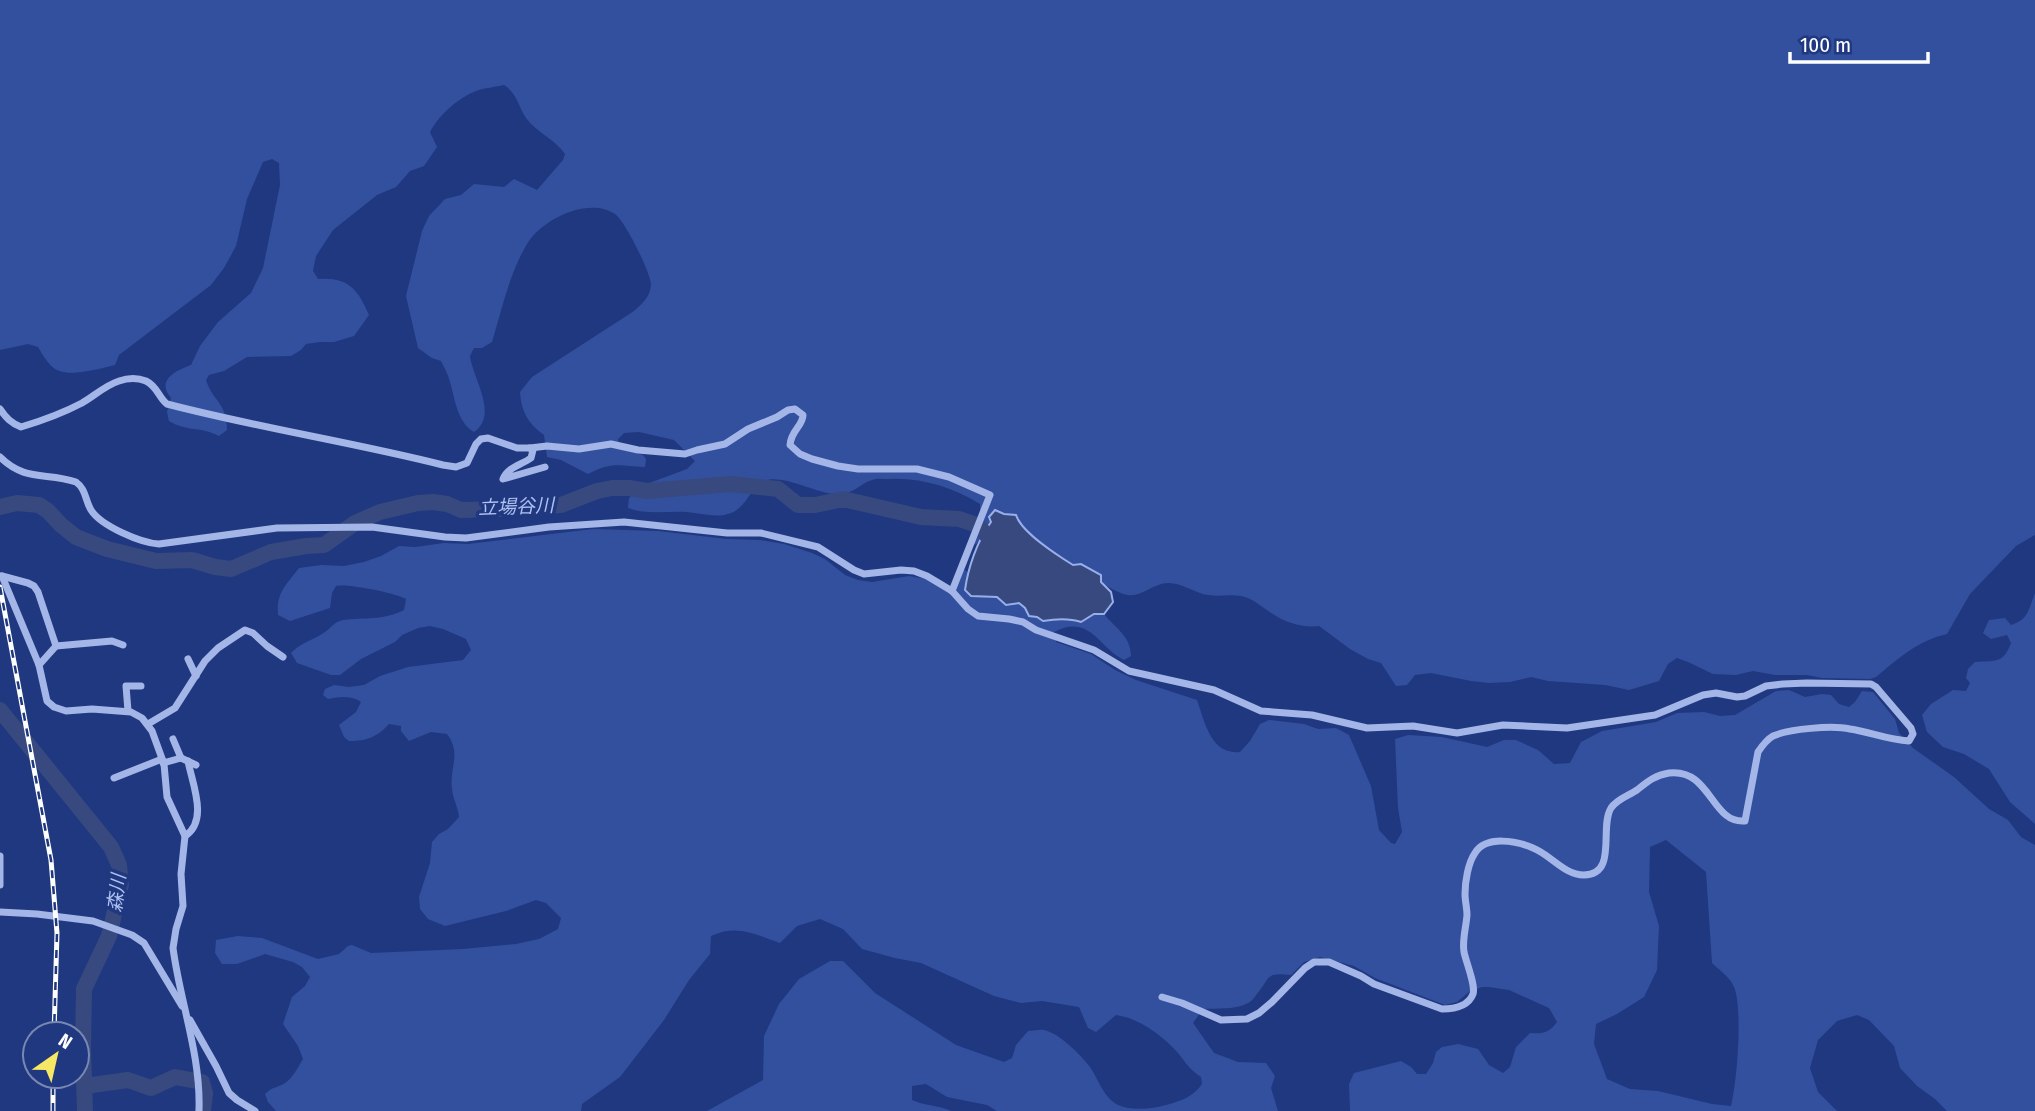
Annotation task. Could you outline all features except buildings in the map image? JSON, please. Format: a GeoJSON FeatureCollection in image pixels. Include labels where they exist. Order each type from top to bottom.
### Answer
{"type":"FeatureCollection","features":[{"type":"Feature","properties":{"kind":"street"},"geometry":{"type":"LineString","coordinates":[[0,409],[7,419],[21,427],[81,404],[115,382],[138,379],[152,384],[167,404],[228,420],[332,439],[456,467],[467,463],[481,439],[488,438],[517,448],[547,446],[579,449],[611,444],[638,450],[685,454],[725,444],[748,429],[777,418],[788,410],[796,409],[803,415],[803,420],[791,437],[790,445],[800,454],[858,469],[917,469],[949,477],[990,495],[952,591]]}},
{"type":"Feature","properties":{"kind":"street"},"geometry":{"type":"LineString","coordinates":[[530,448],[533,450],[531,458],[513,467],[503,478],[545,467]]}},
{"type":"Feature","properties":{"kind":"street"},"geometry":{"type":"LineString","coordinates":[[0,457],[11,467],[26,474],[76,482],[82,486],[92,513],[99,519],[133,538],[159,544],[277,528],[372,527],[466,538],[550,527],[624,522],[727,533],[761,533],[818,547],[864,574],[914,571],[952,591],[978,616],[1023,622],[1036,630],[1094,650],[1129,671],[1214,690],[1261,711],[1312,715],[1367,728],[1413,726],[1457,733],[1503,725],[1567,727],[1655,715],[1703,695],[1716,693],[1737,697],[1766,686],[1807,683],[1871,684],[1911,728],[1913,734],[1909,741],[1896,741],[1847,728],[1773,736],[1758,752],[1745,821],[1740,822],[1714,803],[1698,780],[1690,776],[1669,773],[1648,780],[1636,791],[1617,801],[1610,809],[1605,822],[1606,855],[1602,866],[1588,875],[1577,874],[1558,865],[1532,847],[1494,840],[1478,848],[1472,856],[1465,894],[1467,914],[1463,938],[1473,994],[1464,1005],[1453,1009],[1442,1009],[1374,984],[1338,964],[1321,961],[1305,968],[1272,1002],[1259,1013],[1247,1018],[1221,1020],[1182,1003],[1162,998]]}},
{"type":"Feature","properties":{"kind":"street"},"geometry":{"type":"LineString","coordinates":[[1,576],[34,586],[56,646]]}},
{"type":"Feature","properties":{"kind":"street"},"geometry":{"type":"LineString","coordinates":[[1,576],[39,665],[47,701],[54,707],[66,710],[128,711],[136,714],[148,724],[162,761],[167,797],[185,836],[181,874],[183,906],[173,948],[196,1061],[200,1111]]}},
{"type":"Feature","properties":{"kind":"street"},"geometry":{"type":"LineString","coordinates":[[148,724],[175,708],[211,654],[245,631],[253,633],[283,657]]}},
{"type":"Feature","properties":{"kind":"street"},"geometry":{"type":"LineString","coordinates":[[39,665],[56,646],[112,641],[123,645]]}},
{"type":"Feature","properties":{"kind":"street"},"geometry":{"type":"LineString","coordinates":[[188,659],[195,676]]}},
{"type":"Feature","properties":{"kind":"street"},"geometry":{"type":"LineString","coordinates":[[128,711],[126,686],[141,686]]}},
{"type":"Feature","properties":{"kind":"street"},"geometry":{"type":"LineString","coordinates":[[173,739],[185,760],[198,810],[195,825],[185,836]]}},
{"type":"Feature","properties":{"kind":"street"},"geometry":{"type":"LineString","coordinates":[[114,778],[162,761],[185,760],[197,765]]}},
{"type":"Feature","properties":{"kind":"street"},"geometry":{"type":"LineString","coordinates":[[0,856],[0,885]]}},
{"type":"Feature","properties":{"kind":"street"},"geometry":{"type":"LineString","coordinates":[[0,912],[85,919],[145,943],[229,1093],[255,1111]]}},
{"type":"Feature","properties":{"kind":"shaded area"},"geometry":{"type":"Polygon","coordinates":[[[0,0],[2035,0],[2035,535],[2016,546],[1970,594],[1947,634],[1917,646],[1870,679],[1775,675],[1753,671],[1736,675],[1713,674],[1677,658],[1668,664],[1659,681],[1629,690],[1531,677],[1489,683],[1431,673],[1415,675],[1407,685],[1396,686],[1381,663],[1350,649],[1319,626],[1289,622],[1246,597],[1208,595],[1168,583],[1133,595],[1118,592],[1089,576],[1040,542],[1020,525],[1016,515],[994,519],[975,545],[970,538],[980,515],[980,504],[947,488],[924,482],[875,479],[853,491],[837,494],[771,479],[760,484],[739,508],[726,515],[650,512],[628,508],[629,498],[644,485],[687,469],[695,461],[674,440],[639,432],[624,433],[618,439],[620,449],[643,455],[646,459],[645,467],[610,466],[588,474],[561,460],[547,457],[544,435],[526,416],[520,392],[532,377],[634,311],[647,297],[651,285],[647,270],[631,236],[615,214],[593,208],[568,213],[546,225],[529,241],[512,277],[492,342],[482,348],[474,348],[470,356],[485,407],[481,425],[474,432],[460,416],[441,361],[418,348],[406,296],[422,231],[429,216],[445,199],[461,195],[474,184],[504,187],[514,179],[537,190],[563,160],[565,154],[530,123],[515,96],[504,85],[476,91],[450,108],[438,119],[430,132],[437,147],[424,166],[410,171],[396,187],[377,195],[333,230],[316,256],[313,271],[318,279],[337,280],[351,286],[365,306],[369,315],[354,336],[334,342],[306,344],[291,356],[247,357],[224,371],[209,375],[206,380],[225,413],[227,430],[219,436],[182,427],[169,421],[167,412],[171,398],[167,392],[167,381],[174,373],[191,365],[200,346],[218,322],[251,293],[263,268],[280,185],[279,163],[272,159],[263,162],[247,199],[236,246],[211,285],[119,355],[115,365],[82,372],[66,372],[55,369],[38,347],[28,344],[0,350],[0,0]]]}},
{"type":"Feature","properties":{"kind":"shaded area"},"geometry":{"type":"Polygon","coordinates":[[[995,510],[1016,515],[1025,529],[1050,550],[1073,565],[1081,564],[1101,575],[1101,582],[1111,592],[1113,602],[1104,614],[1094,614],[1081,622],[1062,619],[1043,621],[1029,616],[1019,603],[1006,605],[997,597],[971,596],[965,590],[971,564],[977,546],[991,522],[989,517],[995,510]]]}},
{"type":"Feature","properties":{"kind":"shaded area"},"geometry":{"type":"Polygon","coordinates":[[[593,529],[658,531],[760,540],[812,553],[825,559],[845,575],[858,580],[872,582],[909,576],[926,579],[952,595],[956,572],[965,570],[969,574],[966,579],[988,598],[997,597],[1006,605],[1019,603],[1043,621],[1062,619],[1081,622],[1094,614],[1104,614],[1125,638],[1131,656],[1124,660],[1093,634],[1077,627],[1066,627],[1054,632],[1056,642],[1091,654],[1136,680],[1197,700],[1211,736],[1216,743],[1230,752],[1240,752],[1260,724],[1269,720],[1304,724],[1318,729],[1336,728],[1349,735],[1371,786],[1379,830],[1395,844],[1402,832],[1398,808],[1395,739],[1408,735],[1442,737],[1487,747],[1504,740],[1516,740],[1538,750],[1554,764],[1570,763],[1581,742],[1602,731],[1656,722],[1677,713],[1735,715],[1776,691],[1789,690],[1805,697],[1831,695],[1839,704],[1849,707],[1862,691],[1873,692],[1895,719],[1899,733],[1913,748],[1954,777],[1989,809],[2008,820],[2021,837],[2035,845],[2035,1111],[1947,1111],[1900,1068],[1894,1046],[1869,1020],[1857,1015],[1837,1021],[1818,1040],[1810,1068],[1818,1092],[1837,1111],[1350,1111],[1349,1084],[1354,1073],[1401,1061],[1417,1074],[1426,1074],[1436,1052],[1442,1047],[1458,1044],[1478,1049],[1489,1065],[1503,1073],[1510,1067],[1516,1047],[1530,1033],[1545,1032],[1557,1022],[1549,1008],[1509,990],[1482,987],[1469,992],[1457,1002],[1445,1005],[1375,978],[1354,966],[1320,957],[1304,962],[1291,975],[1272,976],[1253,999],[1243,1005],[1203,1009],[1193,1023],[1214,1053],[1238,1062],[1266,1063],[1275,1076],[1271,1088],[1278,1111],[997,1111],[987,1105],[947,1097],[926,1084],[912,1086],[912,1100],[951,1111],[707,1111],[763,1080],[764,1036],[779,1004],[799,979],[830,961],[843,961],[875,993],[956,1045],[1004,1062],[1012,1058],[1016,1045],[1028,1031],[1050,1032],[1081,1057],[1109,1098],[1124,1107],[1148,1108],[1182,1100],[1202,1084],[1201,1077],[1158,1034],[1133,1020],[1116,1015],[1096,1032],[1088,1028],[1079,1007],[1042,1001],[1021,1003],[994,996],[921,963],[862,949],[843,929],[820,919],[797,926],[780,943],[737,931],[720,932],[711,936],[710,954],[689,980],[664,1020],[620,1077],[582,1104],[581,1111],[276,1111],[265,1094],[288,1081],[303,1059],[298,1046],[283,1024],[292,997],[305,986],[310,977],[302,967],[293,962],[265,954],[237,964],[222,964],[215,953],[216,940],[238,936],[262,938],[318,959],[339,954],[352,945],[371,953],[516,944],[539,939],[558,929],[561,918],[546,903],[536,900],[506,911],[445,926],[428,919],[420,909],[419,897],[430,863],[432,842],[459,817],[452,789],[454,748],[451,741],[447,734],[431,732],[409,741],[401,731],[401,726],[389,724],[371,737],[349,741],[344,737],[339,725],[356,712],[361,702],[349,697],[328,699],[323,695],[325,689],[334,685],[364,685],[380,676],[408,667],[463,660],[471,650],[466,639],[430,626],[418,628],[361,659],[340,675],[331,675],[297,663],[291,653],[340,621],[381,617],[404,610],[406,599],[371,589],[336,586],[330,608],[290,621],[278,615],[280,595],[299,568],[344,566],[364,562],[399,546],[468,544],[593,529]],[[1666,840],[1650,847],[1649,892],[1659,926],[1657,970],[1644,997],[1596,1024],[1594,1044],[1607,1079],[1630,1089],[1658,1091],[1731,1106],[1738,1046],[1737,997],[1730,980],[1712,963],[1706,872],[1666,840]]]}},
{"type":"Feature","properties":{"kind":"shaded area"},"geometry":{"type":"Polygon","coordinates":[[[2035,593],[2035,824],[2010,802],[1989,769],[1964,754],[1943,747],[1927,732],[1922,715],[1931,704],[1953,690],[1966,691],[1970,683],[1966,678],[1968,669],[1975,662],[1997,660],[2005,655],[2011,643],[2007,635],[1991,639],[1983,633],[1989,620],[2005,618],[2011,625],[2017,623],[2027,613],[2035,593]]]}},
{"type":"Feature","properties":{"kind":"waterway","name":"立場谷川"},"geometry":{"type":"LineString","coordinates":[[0,507],[17,503],[39,505],[76,537],[107,549],[156,561],[192,560],[231,569],[271,552],[324,545],[355,523],[380,512],[418,503],[447,504],[461,510],[501,509],[561,505],[612,488],[647,491],[731,484],[778,489],[798,505],[815,505],[843,499],[921,517],[959,519],[977,525],[997,546]]}},
{"type":"Feature","properties":{"kind":"waterway","name":"森川"},"geometry":{"type":"LineString","coordinates":[[0,710],[111,847],[119,865],[121,885],[109,936],[84,989],[85,1111]]}},
{"type":"Feature","properties":{"kind":"waterway"},"geometry":{"type":"LineString","coordinates":[[91,1085],[128,1080],[151,1088],[175,1077],[202,1082],[205,1093],[203,1111]]}},
{"type":"Feature","properties":{"kind":"railway"},"geometry":{"type":"LineString","coordinates":[[0,587],[51,860],[57,933],[54,1020]]}},
{"type":"Feature","properties":{"kind":"railway"},"geometry":{"type":"LineString","coordinates":[[53,1090],[53,1111]]}}]}
